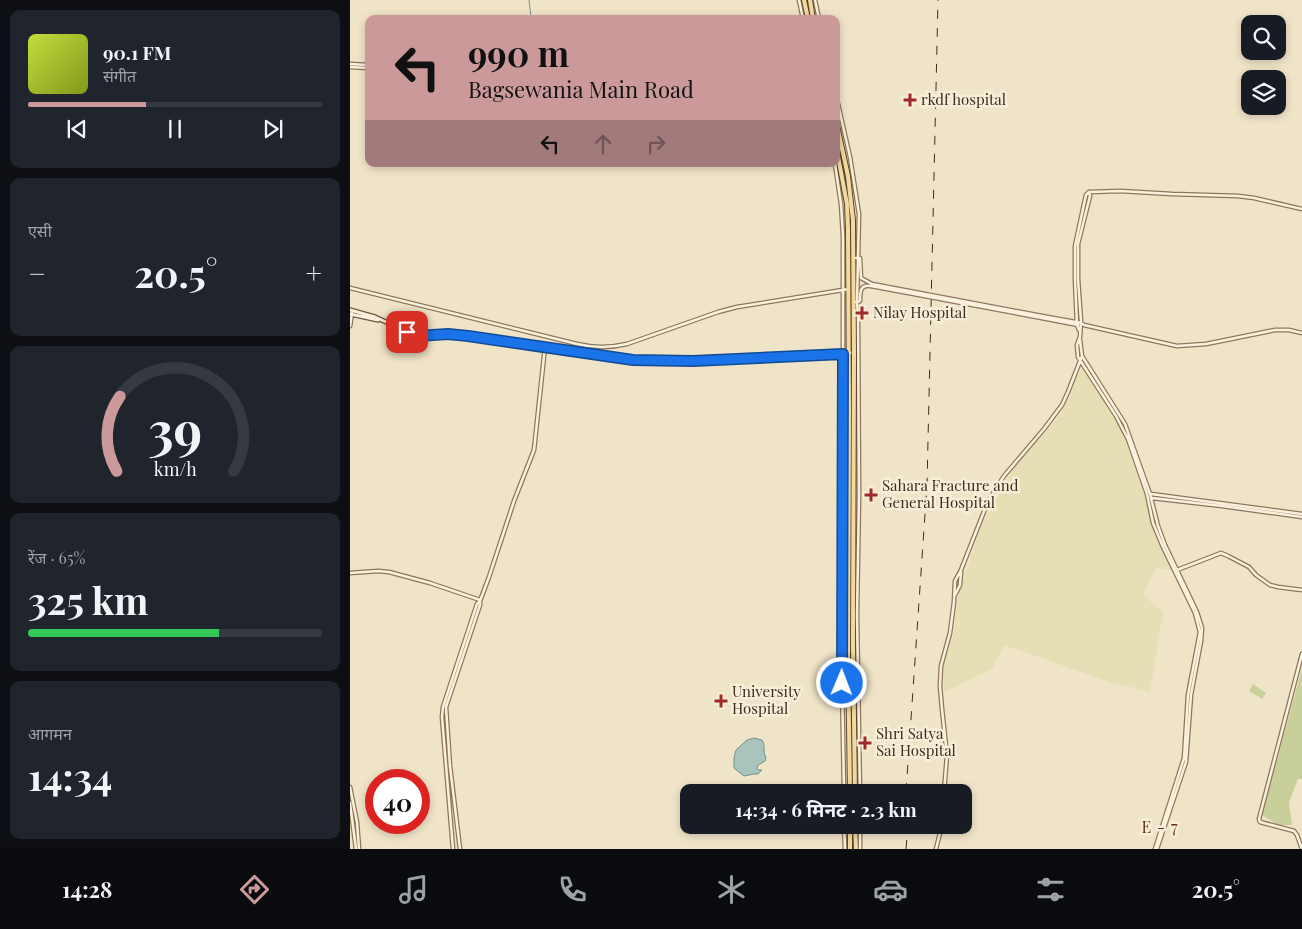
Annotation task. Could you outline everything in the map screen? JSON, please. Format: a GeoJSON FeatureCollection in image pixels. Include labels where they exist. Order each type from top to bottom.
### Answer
{"type":"FeatureCollection","features":[{"type":"Feature","properties":{"kind":"main road"},"geometry":{"type":"LineString","coordinates":[[804,0],[807,15]]}},
{"type":"Feature","properties":{"kind":"main road"},"geometry":{"type":"LineString","coordinates":[[810,0],[813,15]]}},
{"type":"Feature","properties":{"kind":"main road"},"geometry":{"type":"LineString","coordinates":[[840,138],[846,163],[853,212],[857,258],[853,645],[855,784]]}},
{"type":"Feature","properties":{"kind":"main road"},"geometry":{"type":"LineString","coordinates":[[840,167],[847,204],[849,289],[848,671],[850,784]]}},
{"type":"Feature","properties":{"kind":"main road"},"geometry":{"type":"LineString","coordinates":[[351,312],[379,320],[417,336],[448,334],[468,336],[633,360],[693,361],[849,353],[856,355]]}},
{"type":"Feature","properties":{"kind":"main road"},"geometry":{"type":"LineString","coordinates":[[850,834],[850,849]]}},
{"type":"Feature","properties":{"kind":"main road"},"geometry":{"type":"LineString","coordinates":[[856,834],[856,849]]}},
{"type":"Feature","properties":{"kind":"street"},"geometry":{"type":"LineString","coordinates":[[799,0],[802,15]]}},
{"type":"Feature","properties":{"kind":"street"},"geometry":{"type":"LineString","coordinates":[[815,0],[818,15]]}},
{"type":"Feature","properties":{"kind":"street"},"geometry":{"type":"LineString","coordinates":[[350,65],[365,67]]}},
{"type":"Feature","properties":{"kind":"street"},"geometry":{"type":"LineString","coordinates":[[840,113],[850,157],[859,214],[857,258],[860,276],[871,285]]}},
{"type":"Feature","properties":{"kind":"street"},"geometry":{"type":"LineString","coordinates":[[835,167],[842,220],[842,699],[844,784]]}},
{"type":"Feature","properties":{"kind":"street"},"geometry":{"type":"LineString","coordinates":[[1156,849],[1184,758],[1188,692],[1200,634],[1195,613],[1165,548],[1125,424],[1082,356],[1079,339],[1078,244],[1090,196],[1089,192],[1120,191],[1238,196],[1302,208]]}},
{"type":"Feature","properties":{"kind":"street"},"geometry":{"type":"LineString","coordinates":[[856,302],[860,301],[862,288],[871,285],[1080,324],[1177,346],[1206,344],[1275,330],[1302,332]]}},
{"type":"Feature","properties":{"kind":"street"},"geometry":{"type":"LineString","coordinates":[[350,288],[577,344],[602,347],[615,347],[627,344],[718,312],[743,306],[843,292],[849,289]]}},
{"type":"Feature","properties":{"kind":"street"},"geometry":{"type":"LineString","coordinates":[[350,326],[351,312]]}},
{"type":"Feature","properties":{"kind":"street"},"geometry":{"type":"LineString","coordinates":[[1079,339],[1077,345],[1080,362],[1118,419],[1128,439],[1149,496]]}},
{"type":"Feature","properties":{"kind":"street"},"geometry":{"type":"LineString","coordinates":[[460,849],[450,766],[446,707],[514,501],[534,450],[545,347]]}},
{"type":"Feature","properties":{"kind":"street"},"geometry":{"type":"LineString","coordinates":[[856,355],[859,496],[857,616],[860,784]]}},
{"type":"Feature","properties":{"kind":"street"},"geometry":{"type":"LineString","coordinates":[[945,784],[947,755],[940,686],[941,666],[950,633],[955,582],[985,509],[995,490],[1004,476],[1044,429],[1062,404],[1082,356]]}},
{"type":"Feature","properties":{"kind":"street"},"geometry":{"type":"LineString","coordinates":[[1149,496],[1302,516]]}},
{"type":"Feature","properties":{"kind":"street"},"geometry":{"type":"LineString","coordinates":[[1156,849],[1186,762],[1191,695],[1202,635],[1197,612],[1165,548]]}},
{"type":"Feature","properties":{"kind":"street"},"geometry":{"type":"LineString","coordinates":[[1177,570],[1221,553],[1249,568],[1270,585],[1278,588],[1302,590]]}},
{"type":"Feature","properties":{"kind":"street"},"geometry":{"type":"LineString","coordinates":[[350,573],[389,572],[430,583],[480,601]]}},
{"type":"Feature","properties":{"kind":"street"},"geometry":{"type":"LineString","coordinates":[[454,849],[442,710],[477,604],[480,601]]}},
{"type":"Feature","properties":{"kind":"street"},"geometry":{"type":"LineString","coordinates":[[1302,654],[1259,819],[1260,822],[1294,831],[1302,849]]}},
{"type":"Feature","properties":{"kind":"street"},"geometry":{"type":"LineString","coordinates":[[350,788],[357,822],[358,849]]}},
{"type":"Feature","properties":{"kind":"street"},"geometry":{"type":"LineString","coordinates":[[350,803],[358,849]]}},
{"type":"Feature","properties":{"kind":"street"},"geometry":{"type":"LineString","coordinates":[[844,834],[845,849]]}},
{"type":"Feature","properties":{"kind":"street"},"geometry":{"type":"LineString","coordinates":[[860,834],[860,849]]}},
{"type":"Feature","properties":{"kind":"street"},"geometry":{"type":"LineString","coordinates":[[936,849],[940,834]]}},
{"type":"Feature","properties":{"kind":"shaded area"},"geometry":{"type":"Polygon","coordinates":[[[1084,362],[1114,408],[1171,570],[1156,568],[1143,595],[1163,612],[1150,692],[1110,682],[1004,645],[992,669],[944,692],[943,665],[953,637],[958,595],[982,524],[1014,467],[1061,414],[1084,362]]]}},
{"type":"Feature","properties":{"kind":"green space"},"geometry":{"type":"Polygon","coordinates":[[[1302,668],[1302,779],[1298,779],[1289,802],[1292,825],[1278,825],[1262,815],[1302,668]]]}},
{"type":"Feature","properties":{"kind":"green space"},"geometry":{"type":"Polygon","coordinates":[[[1253,684],[1266,693],[1262,699],[1249,691],[1253,684]]]}},
{"type":"Feature","properties":{"kind":"water"},"geometry":{"type":"Polygon","coordinates":[[[754,738],[763,742],[765,761],[758,765],[758,770],[762,770],[758,774],[744,776],[734,768],[736,750],[747,740],[754,738]]]}},
{"type":"Feature","properties":{"kind":"waterway"},"geometry":{"type":"LineString","coordinates":[[529,0],[531,15]]}},
{"type":"Feature","properties":{"kind":"railway"},"geometry":{"type":"LineString","coordinates":[[907,784],[927,485],[938,0]]}},
{"type":"Feature","properties":{"kind":"railway"},"geometry":{"type":"LineString","coordinates":[[906,849],[907,834]]}},
{"type":"Feature","properties":{"kind":"place","name":"rkdf hospital"},"geometry":{"type":"Point","coordinates":[910,100]}},
{"type":"Feature","properties":{"kind":"place","name":"Nilay Hospital"},"geometry":{"type":"Point","coordinates":[862,313]}},
{"type":"Feature","properties":{"kind":"place","name":"Sahara Fracture and General Hospital"},"geometry":{"type":"Point","coordinates":[871,495]}},
{"type":"Feature","properties":{"kind":"place","name":"University Hospital"},"geometry":{"type":"Point","coordinates":[721,701]}},
{"type":"Feature","properties":{"kind":"place","name":"Shri Satya Sai Hospital"},"geometry":{"type":"Point","coordinates":[865,743]}},
{"type":"Feature","properties":{"kind":"district","name":"E - 7"},"geometry":{"type":"Point","coordinates":[1160,827]}},
{"type":"Feature","properties":{"kind":"route"},"geometry":{"type":"LineString","coordinates":[[407,332],[417,336],[448,334],[468,336],[633,360],[693,361],[843,354],[842,683]]}}]}
